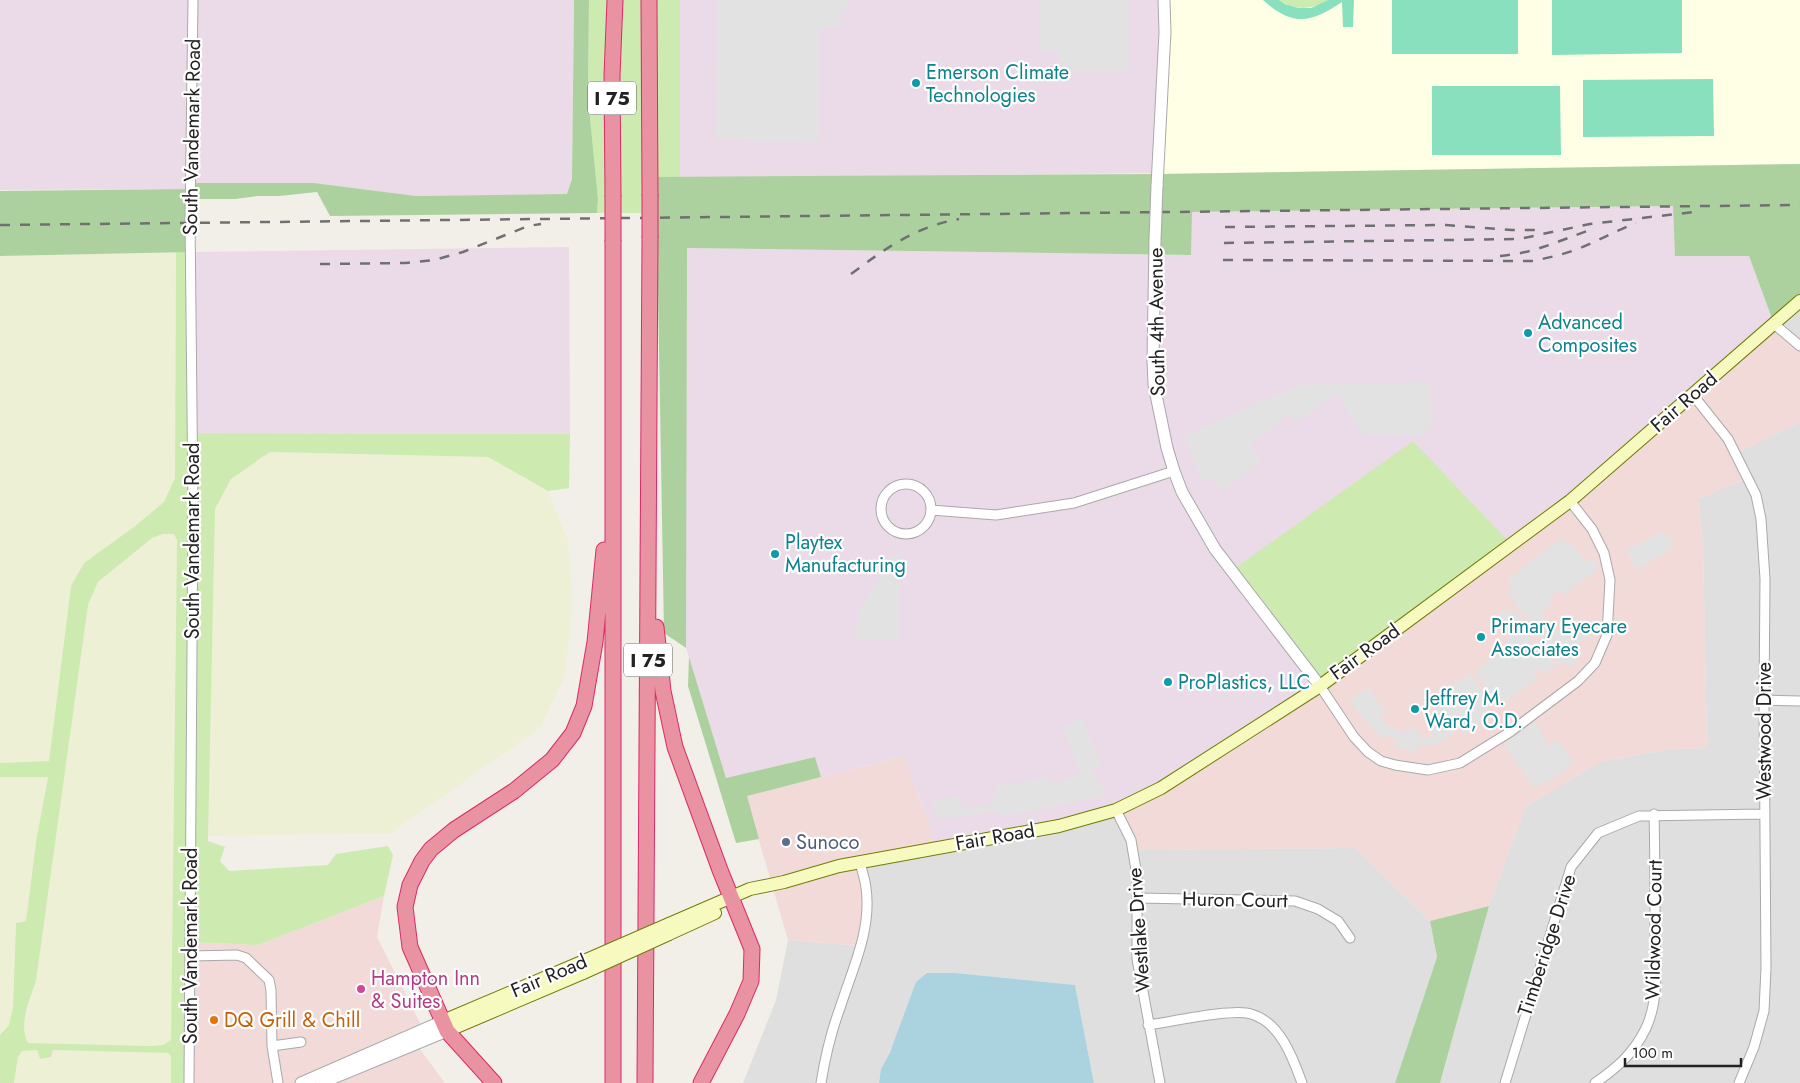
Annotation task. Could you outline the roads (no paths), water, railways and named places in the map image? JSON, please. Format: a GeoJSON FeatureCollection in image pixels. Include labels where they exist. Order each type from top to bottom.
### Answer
{"type":"FeatureCollection","features":[{"type":"Feature","properties":{"kind":"highway","name":"I 75"},"geometry":{"type":"LineString","coordinates":[[614,1083],[612,76],[615,0]]}},
{"type":"Feature","properties":{"kind":"highway","name":"I 75"},"geometry":{"type":"LineString","coordinates":[[646,1083],[650,238],[649,0]]}},
{"type":"Feature","properties":{"kind":"highway"},"geometry":{"type":"LineString","coordinates":[[494,1083],[445,1026],[410,947],[405,907],[410,885],[422,861],[431,849],[454,830],[514,792],[552,760],[573,734],[584,706],[595,642],[607,526],[612,429]]}},
{"type":"Feature","properties":{"kind":"highway"},"geometry":{"type":"LineString","coordinates":[[649,462],[656,619],[663,691],[675,748],[752,949],[751,980],[737,1014],[701,1083]]}},
{"type":"Feature","properties":{"kind":"main road","name":"Fair Road"},"geometry":{"type":"LineString","coordinates":[[445,1026],[733,901],[800,877],[839,866],[1059,826],[1116,810],[1160,788],[1320,686],[1570,501],[1800,301]]}},
{"type":"Feature","properties":{"kind":"street","name":"South Vandemark Road"},"geometry":{"type":"LineString","coordinates":[[189,1083],[193,496],[190,218],[193,0]]}},
{"type":"Feature","properties":{"kind":"street","name":"South 4th Avenue"},"geometry":{"type":"LineString","coordinates":[[1164,0],[1165,32],[1155,240],[1153,360],[1154,385],[1167,448],[1182,492],[1215,550],[1320,686]]}},
{"type":"Feature","properties":{"kind":"street"},"geometry":{"type":"LineString","coordinates":[[1774,324],[1800,346]]}},
{"type":"Feature","properties":{"kind":"street","name":"Westwood Drive"},"geometry":{"type":"LineString","coordinates":[[1692,395],[1728,439],[1756,496],[1766,579],[1764,700],[1766,968],[1764,1011],[1754,1047],[1739,1083]]}},
{"type":"Feature","properties":{"kind":"street"},"geometry":{"type":"LineString","coordinates":[[931,510],[996,515],[1074,503],[1174,471]]}},
{"type":"Feature","properties":{"kind":"street"},"geometry":{"type":"LineString","coordinates":[[904,484],[913,485],[926,494],[931,510],[929,519],[924,527],[916,532],[907,534],[891,530],[885,524],[880,509],[882,501],[888,492],[896,486],[904,484]]}},
{"type":"Feature","properties":{"kind":"street"},"geometry":{"type":"LineString","coordinates":[[1320,686],[1354,737],[1368,752],[1381,761],[1394,766],[1428,770],[1460,763],[1510,732],[1578,681],[1595,663],[1607,636],[1610,580],[1604,553],[1592,529],[1570,501]]}},
{"type":"Feature","properties":{"kind":"street"},"geometry":{"type":"LineString","coordinates":[[1764,700],[1800,701]]}},
{"type":"Feature","properties":{"kind":"street","name":"Westlake Drive"},"geometry":{"type":"LineString","coordinates":[[1116,810],[1131,840],[1137,876],[1137,959],[1160,1083]]}},
{"type":"Feature","properties":{"kind":"street","name":"Timberidge Drive"},"geometry":{"type":"LineString","coordinates":[[1505,1083],[1504,1080],[1571,866],[1598,833],[1639,816],[1654,814],[1764,814]]}},
{"type":"Feature","properties":{"kind":"street","name":"Wildwood Court"},"geometry":{"type":"LineString","coordinates":[[1595,1083],[1618,1067],[1630,1055],[1646,1028],[1652,1011],[1655,977],[1654,814]]}},
{"type":"Feature","properties":{"kind":"street"},"geometry":{"type":"LineString","coordinates":[[821,1083],[824,1062],[840,1008],[856,964],[866,922],[867,890],[860,862]]}},
{"type":"Feature","properties":{"kind":"street","name":"Huron Court"},"geometry":{"type":"LineString","coordinates":[[1137,898],[1295,901],[1318,909],[1338,921],[1350,938]]}},
{"type":"Feature","properties":{"kind":"street"},"geometry":{"type":"LineString","coordinates":[[190,956],[237,955],[246,958],[269,980],[271,990],[272,1046],[278,1083]]}},
{"type":"Feature","properties":{"kind":"street"},"geometry":{"type":"LineString","coordinates":[[1148,1025],[1235,1012],[1251,1014],[1264,1020],[1278,1034],[1294,1059],[1302,1083]]}},
{"type":"Feature","properties":{"kind":"street","name":"Fair Road"},"geometry":{"type":"LineString","coordinates":[[301,1083],[445,1026]]}},
{"type":"Feature","properties":{"kind":"street","name":"Fair Road"},"geometry":{"type":"LineString","coordinates":[[321,1083],[445,1026]]}},
{"type":"Feature","properties":{"kind":"street"},"geometry":{"type":"LineString","coordinates":[[272,1046],[301,1042]]}},
{"type":"Feature","properties":{"kind":"water"},"geometry":{"type":"Polygon","coordinates":[[[927,973],[956,973],[1075,985],[1094,1083],[879,1083],[881,1069],[890,1052],[916,982],[927,973]]]}},
{"type":"Feature","properties":{"kind":"railway"},"geometry":{"type":"LineString","coordinates":[[0,225],[1800,205]]}},
{"type":"Feature","properties":{"kind":"railway"},"geometry":{"type":"LineString","coordinates":[[1224,243],[1519,239],[1590,224],[1694,212]]}},
{"type":"Feature","properties":{"kind":"railway"},"geometry":{"type":"LineString","coordinates":[[851,274],[889,247],[915,233],[928,227],[959,219]]}},
{"type":"Feature","properties":{"kind":"railway"},"geometry":{"type":"LineString","coordinates":[[1223,260],[1533,261],[1575,250],[1636,223]]}},
{"type":"Feature","properties":{"kind":"railway"},"geometry":{"type":"LineString","coordinates":[[320,264],[406,263],[434,260],[463,252],[528,226],[541,224]]}},
{"type":"Feature","properties":{"kind":"railway"},"geometry":{"type":"LineString","coordinates":[[1225,227],[1446,225],[1540,230]]}},
{"type":"Feature","properties":{"kind":"railway"},"geometry":{"type":"LineString","coordinates":[[1500,256],[1535,249],[1590,230]]}},
{"type":"Feature","properties":{"kind":"place","name":"Emerson Climate Technologies"},"geometry":{"type":"Point","coordinates":[916,83]}},
{"type":"Feature","properties":{"kind":"place","name":"Advanced Composites"},"geometry":{"type":"Point","coordinates":[1528,333]}},
{"type":"Feature","properties":{"kind":"place","name":"Playtex Manufacturing"},"geometry":{"type":"Point","coordinates":[775,554]}},
{"type":"Feature","properties":{"kind":"place","name":"Primary Eyecare Associates"},"geometry":{"type":"Point","coordinates":[1481,637]}},
{"type":"Feature","properties":{"kind":"place","name":"ProPlastics, LLC"},"geometry":{"type":"Point","coordinates":[1168,682]}},
{"type":"Feature","properties":{"kind":"place","name":"Jeffrey M. Ward, O.D."},"geometry":{"type":"Point","coordinates":[1415,709]}},
{"type":"Feature","properties":{"kind":"place","name":"Sunoco"},"geometry":{"type":"Point","coordinates":[786,842]}},
{"type":"Feature","properties":{"kind":"place","name":"Hampton Inn & Suites"},"geometry":{"type":"Point","coordinates":[361,989]}},
{"type":"Feature","properties":{"kind":"place","name":"DQ Grill & Chill"},"geometry":{"type":"Point","coordinates":[214,1020]}}]}
